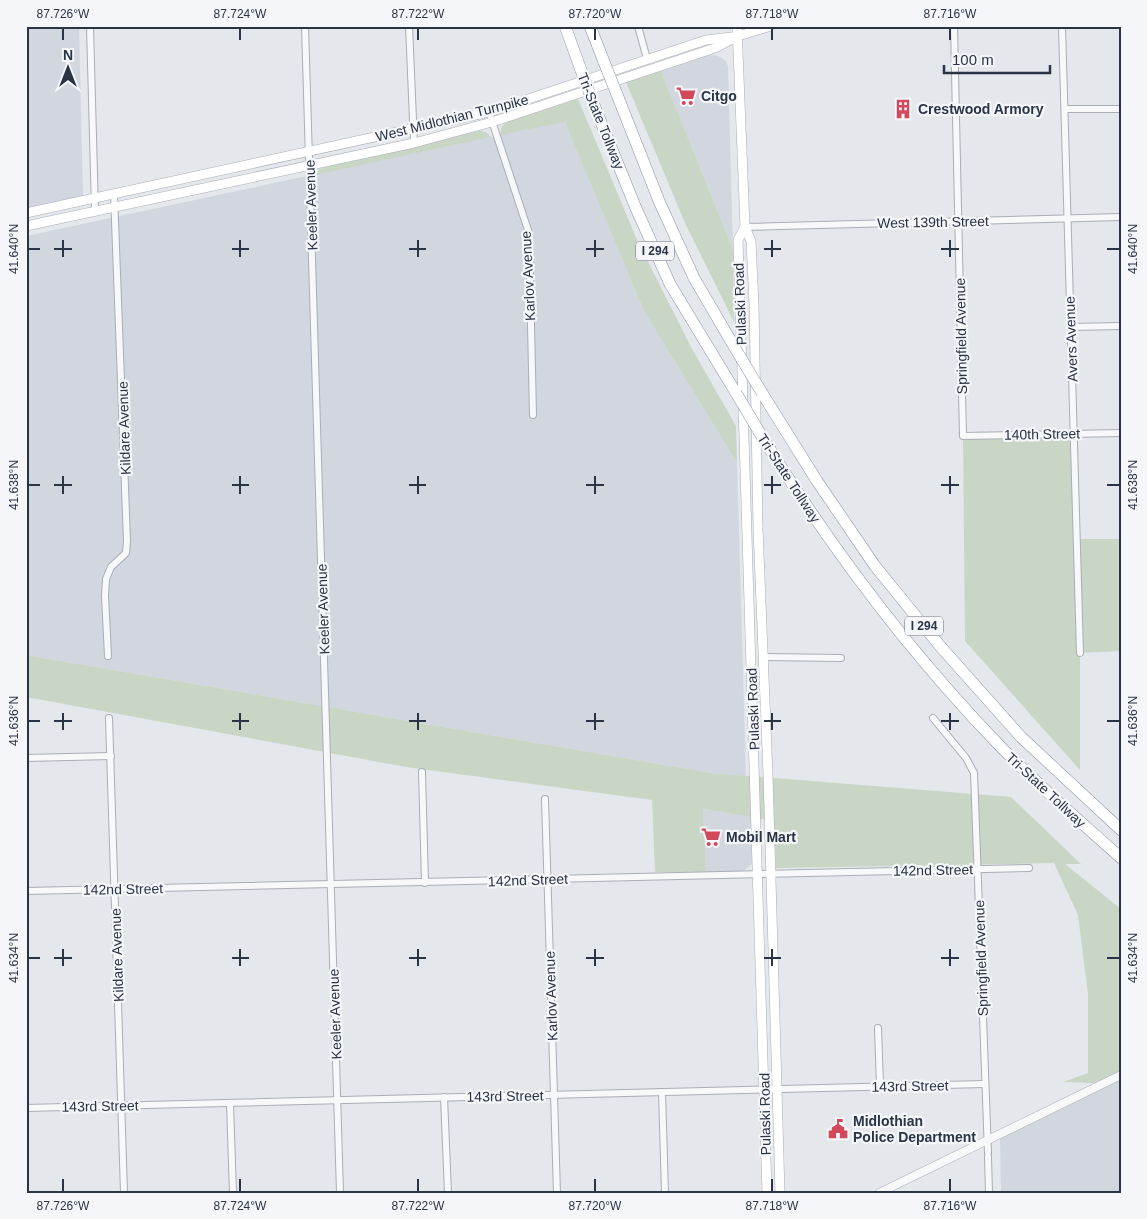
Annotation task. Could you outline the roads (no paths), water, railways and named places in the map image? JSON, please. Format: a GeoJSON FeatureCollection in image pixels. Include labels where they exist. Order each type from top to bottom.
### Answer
{"type":"FeatureCollection","features":[{"type":"Feature","properties":{"kind":"highway","name":"Tri-State Tollway"},"geometry":{"type":"LineString","coordinates":[[565,26],[592,100],[635,206],[670,284],[794,488],[853,573],[917,654],[999,745],[1121,858]]}},
{"type":"Feature","properties":{"kind":"highway","name":"Tri-State Tollway"},"geometry":{"type":"LineString","coordinates":[[590,26],[659,201],[694,278],[817,481],[870,558],[940,646],[1020,737],[1121,830]]}},
{"type":"Feature","properties":{"kind":"main road","name":"Pulaski Road"},"geometry":{"type":"LineString","coordinates":[[737,26],[745,226],[751,241],[758,528],[764,657],[780,1193]]}},
{"type":"Feature","properties":{"kind":"main road"},"geometry":{"type":"LineString","coordinates":[[738,36],[771,26]]}},
{"type":"Feature","properties":{"kind":"main road","name":"West Midlothian Turnpike"},"geometry":{"type":"LineString","coordinates":[[26,213],[489,112],[706,40],[738,36]]}},
{"type":"Feature","properties":{"kind":"main road","name":"West Midlothian Turnpike"},"geometry":{"type":"LineString","coordinates":[[26,226],[414,143],[492,122],[715,48],[738,36]]}},
{"type":"Feature","properties":{"kind":"main road","name":"Pulaski Road"},"geometry":{"type":"LineString","coordinates":[[745,226],[738,240],[767,1193]]}},
{"type":"Feature","properties":{"kind":"street"},"geometry":{"type":"LineString","coordinates":[[90,26],[95,211]]}},
{"type":"Feature","properties":{"kind":"street","name":"Keeler Avenue"},"geometry":{"type":"LineString","coordinates":[[305,26],[340,1193]]}},
{"type":"Feature","properties":{"kind":"street"},"geometry":{"type":"LineString","coordinates":[[409,26],[414,143]]}},
{"type":"Feature","properties":{"kind":"street"},"geometry":{"type":"LineString","coordinates":[[638,26],[647,59]]}},
{"type":"Feature","properties":{"kind":"street","name":"Springfield Avenue"},"geometry":{"type":"LineString","coordinates":[[954,26],[963,436]]}},
{"type":"Feature","properties":{"kind":"street","name":"Avers Avenue"},"geometry":{"type":"LineString","coordinates":[[1062,26],[1080,653]]}},
{"type":"Feature","properties":{"kind":"street"},"geometry":{"type":"LineString","coordinates":[[1065,109],[1121,109]]}},
{"type":"Feature","properties":{"kind":"street","name":"Karlov Avenue"},"geometry":{"type":"LineString","coordinates":[[489,112],[529,233],[533,415]]}},
{"type":"Feature","properties":{"kind":"street","name":"Kildare Avenue"},"geometry":{"type":"LineString","coordinates":[[108,656],[106,579],[111,567],[126,552],[127,541],[114,194]]}},
{"type":"Feature","properties":{"kind":"street","name":"West 139th Street"},"geometry":{"type":"LineString","coordinates":[[745,226],[1121,217]]}},
{"type":"Feature","properties":{"kind":"street"},"geometry":{"type":"LineString","coordinates":[[1070,327],[1121,326]]}},
{"type":"Feature","properties":{"kind":"street","name":"140th Street"},"geometry":{"type":"LineString","coordinates":[[963,436],[1121,433]]}},
{"type":"Feature","properties":{"kind":"street"},"geometry":{"type":"LineString","coordinates":[[764,657],[841,658]]}},
{"type":"Feature","properties":{"kind":"street","name":"Kildare Avenue"},"geometry":{"type":"LineString","coordinates":[[110,718],[124,1193]]}},
{"type":"Feature","properties":{"kind":"street","name":"Springfield Avenue"},"geometry":{"type":"LineString","coordinates":[[933,718],[966,758],[974,773],[989,1193]]}},
{"type":"Feature","properties":{"kind":"street"},"geometry":{"type":"LineString","coordinates":[[26,758],[111,756]]}},
{"type":"Feature","properties":{"kind":"street"},"geometry":{"type":"LineString","coordinates":[[422,772],[425,883]]}},
{"type":"Feature","properties":{"kind":"street","name":"Karlov Avenue"},"geometry":{"type":"LineString","coordinates":[[545,800],[557,1193]]}},
{"type":"Feature","properties":{"kind":"street","name":"142nd Street"},"geometry":{"type":"LineString","coordinates":[[26,891],[1029,868]]}},
{"type":"Feature","properties":{"kind":"street"},"geometry":{"type":"LineString","coordinates":[[878,1028],[880,1086]]}},
{"type":"Feature","properties":{"kind":"street"},"geometry":{"type":"LineString","coordinates":[[879,1193],[1121,1075]]}},
{"type":"Feature","properties":{"kind":"street","name":"143rd Street"},"geometry":{"type":"LineString","coordinates":[[26,1108],[984,1084]]}},
{"type":"Feature","properties":{"kind":"street"},"geometry":{"type":"LineString","coordinates":[[662,1092],[665,1193]]}},
{"type":"Feature","properties":{"kind":"street"},"geometry":{"type":"LineString","coordinates":[[444,1097],[448,1193]]}},
{"type":"Feature","properties":{"kind":"street"},"geometry":{"type":"LineString","coordinates":[[230,1103],[233,1193]]}},
{"type":"Feature","properties":{"kind":"place","name":"Citgo"},"geometry":{"type":"Point","coordinates":[686,96]}},
{"type":"Feature","properties":{"kind":"place","name":"Crestwood Armory"},"geometry":{"type":"Point","coordinates":[903,109]}},
{"type":"Feature","properties":{"kind":"place","name":"Mobil Mart"},"geometry":{"type":"Point","coordinates":[711,837]}},
{"type":"Feature","properties":{"kind":"place","name":"Midlothian Police Department"},"geometry":{"type":"Point","coordinates":[838,1129]}}]}
